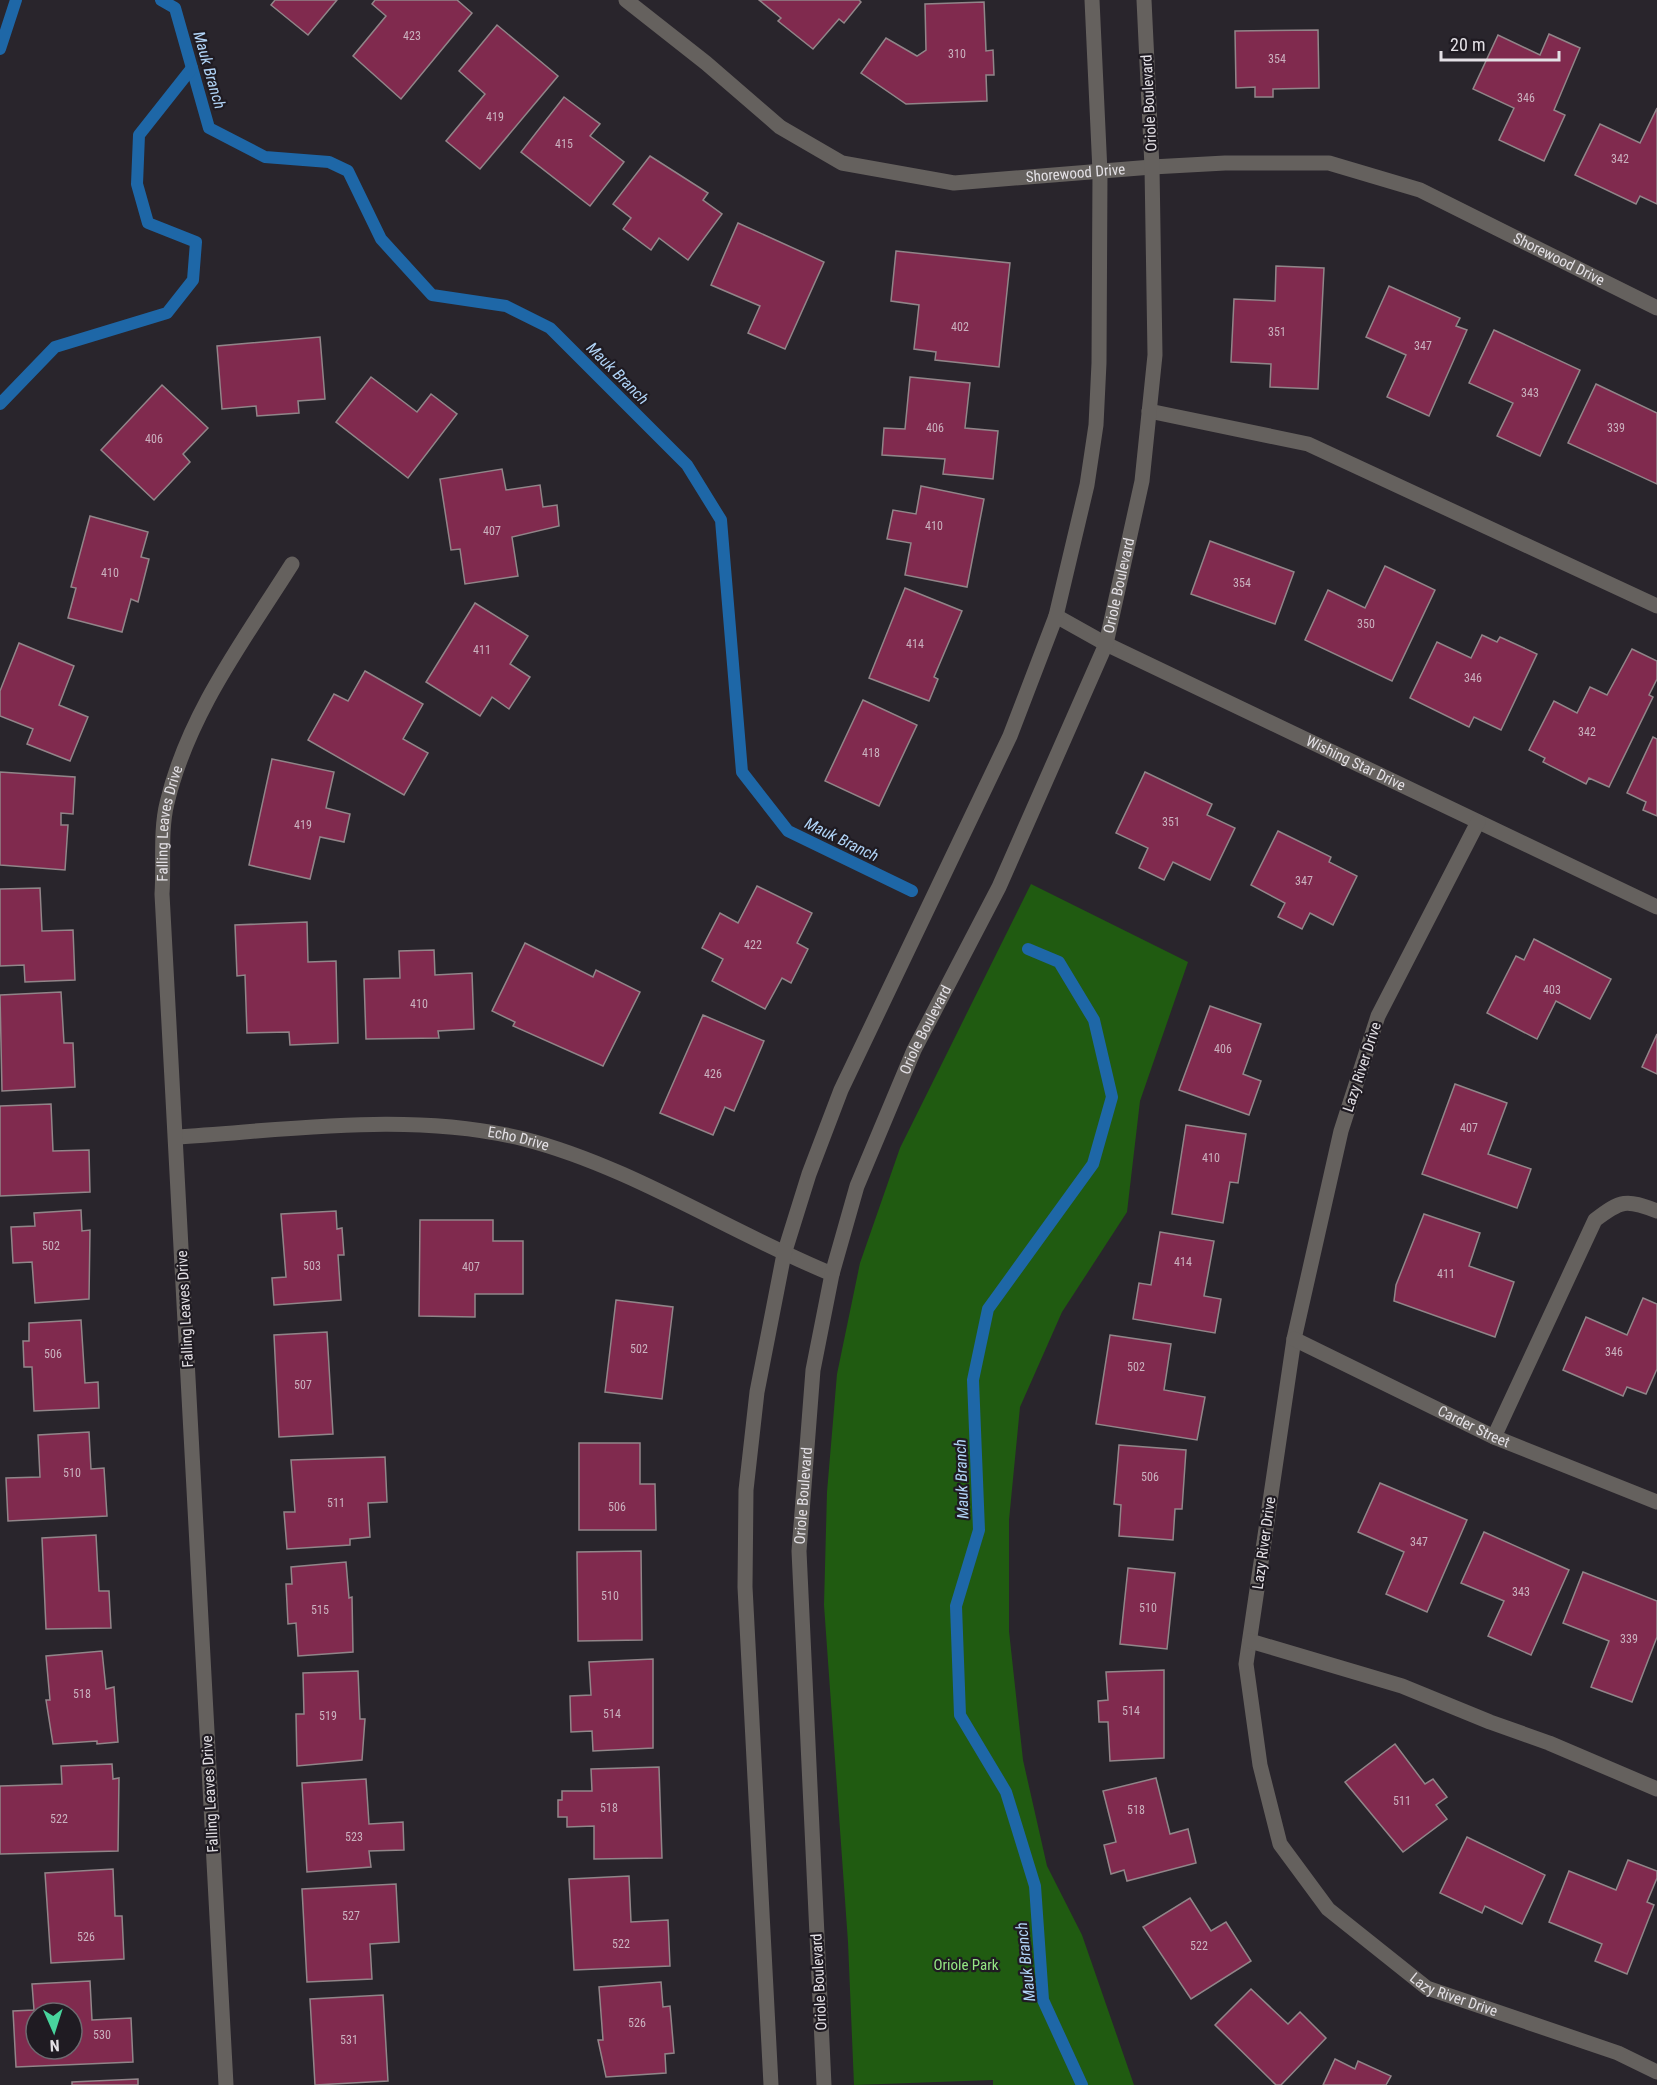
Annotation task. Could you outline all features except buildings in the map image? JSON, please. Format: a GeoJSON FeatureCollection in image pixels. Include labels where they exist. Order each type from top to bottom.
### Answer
{"type":"FeatureCollection","features":[{"type":"Feature","properties":{"kind":"street","name":"Shorewood Drive"},"geometry":{"type":"LineString","coordinates":[[626,0],[706,63],[780,127],[842,163],[954,183],[1226,163],[1329,163],[1420,190],[1657,308]]}},
{"type":"Feature","properties":{"kind":"street"},"geometry":{"type":"LineString","coordinates":[[771,2085],[745,1587],[746,1490],[757,1392],[784,1254],[808,1174],[841,1090],[1010,736],[1056,616],[1087,486],[1096,425],[1099,363],[1100,172],[1092,0]]}},
{"type":"Feature","properties":{"kind":"street","name":"Oriole Boulevard"},"geometry":{"type":"LineString","coordinates":[[824,2085],[799,1551],[813,1370],[832,1274],[857,1186],[914,1050],[999,887],[1106,644],[1142,481],[1155,355],[1152,167],[1144,0]]}},
{"type":"Feature","properties":{"kind":"street"},"geometry":{"type":"LineString","coordinates":[[1149,411],[1308,444],[1657,606]]}},
{"type":"Feature","properties":{"kind":"street","name":"Falling Leaves Drive"},"geometry":{"type":"LineString","coordinates":[[226,2085],[162,894],[166,805],[187,737],[212,691],[292,564]]}},
{"type":"Feature","properties":{"kind":"street","name":"Wishing Star Drive"},"geometry":{"type":"LineString","coordinates":[[1056,616],[1106,644],[1657,907]]}},
{"type":"Feature","properties":{"kind":"street","name":"Lazy River Drive"},"geometry":{"type":"LineString","coordinates":[[1478,822],[1378,1016],[1341,1131],[1294,1339],[1246,1664],[1260,1765],[1280,1844],[1328,1910],[1427,1988],[1618,2053],[1657,2072]]}},
{"type":"Feature","properties":{"kind":"street","name":"Echo Drive"},"geometry":{"type":"LineString","coordinates":[[176,1137],[375,1125],[453,1127],[524,1139],[605,1167],[784,1254],[832,1274]]}},
{"type":"Feature","properties":{"kind":"street"},"geometry":{"type":"LineString","coordinates":[[1494,1437],[1595,1220],[1615,1204],[1631,1201],[1657,1211]]}},
{"type":"Feature","properties":{"kind":"street","name":"Carder Street"},"geometry":{"type":"LineString","coordinates":[[1294,1339],[1494,1437],[1657,1502]]}},
{"type":"Feature","properties":{"kind":"street"},"geometry":{"type":"LineString","coordinates":[[1250,1641],[1402,1686],[1549,1743],[1657,1789]]}},
{"type":"Feature","properties":{"kind":"green space","name":"Oriole Park"},"geometry":{"type":"Polygon","coordinates":[[[1031,884],[1188,962],[1140,1101],[1127,1212],[1062,1312],[1020,1407],[1009,1520],[1009,1631],[1023,1760],[1047,1866],[1082,1935],[1134,2085],[993,2085],[993,2080],[854,2085],[848,1942],[824,1605],[827,1492],[837,1374],[860,1263],[900,1148],[1031,884]]]}},
{"type":"Feature","properties":{"kind":"waterway","name":"Mauk Branch"},"geometry":{"type":"LineString","coordinates":[[0,49],[16,0]]}},
{"type":"Feature","properties":{"kind":"waterway","name":"Mauk Branch"},"geometry":{"type":"LineString","coordinates":[[161,0],[175,8],[209,128],[265,157],[329,162],[348,171],[381,239],[432,295],[506,306],[550,328],[687,465],[721,520],[742,772],[788,831],[912,891]]}},
{"type":"Feature","properties":{"kind":"waterway"},"geometry":{"type":"LineString","coordinates":[[0,404],[55,347],[167,313],[193,280],[196,242],[148,223],[137,184],[139,135],[192,68]]}},
{"type":"Feature","properties":{"kind":"waterway","name":"Mauk Branch"},"geometry":{"type":"LineString","coordinates":[[1028,949],[1059,962],[1094,1020],[1112,1097],[1093,1164],[988,1309],[973,1380],[979,1530],[956,1606],[960,1715],[1006,1792],[1035,1886],[1043,2000],[1082,2085]]}}]}
